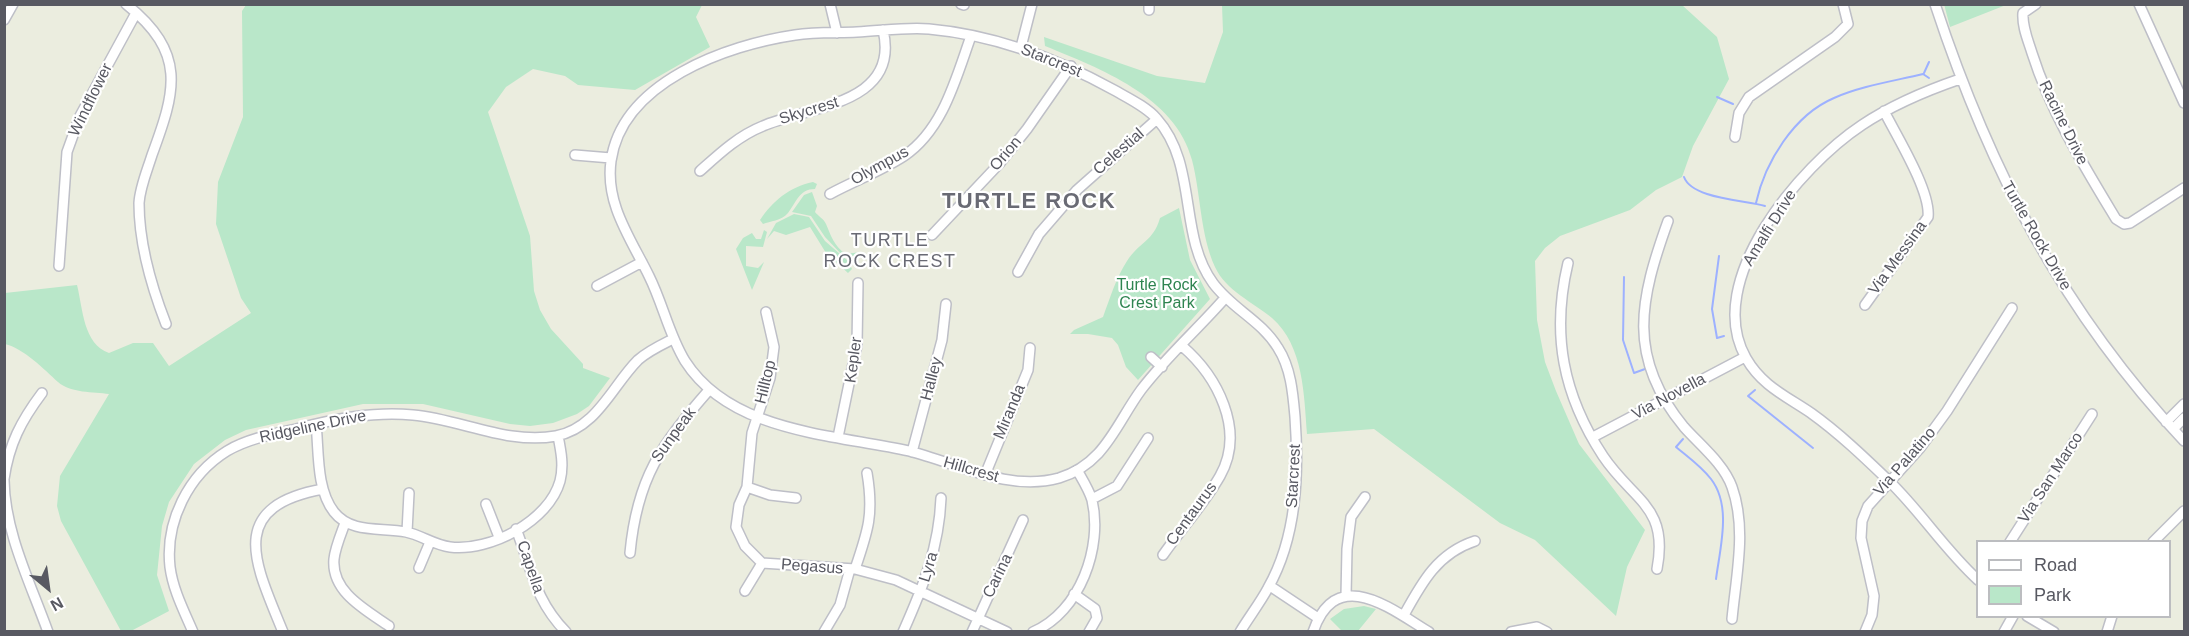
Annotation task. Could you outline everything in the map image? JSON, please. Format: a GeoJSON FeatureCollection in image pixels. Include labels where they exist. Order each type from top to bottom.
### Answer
{"type":"FeatureCollection","features":[{"type":"Feature","properties":{"kind":"street"},"geometry":{"type":"LineString","coordinates":[[4,20],[13,4]]}},
{"type":"Feature","properties":{"kind":"street"},"geometry":{"type":"LineString","coordinates":[[126,4],[161,41],[171,70],[170,107],[143,181],[139,204],[153,292],[166,324]]}},
{"type":"Feature","properties":{"kind":"street"},"geometry":{"type":"LineString","coordinates":[[830,4],[837,33]]}},
{"type":"Feature","properties":{"kind":"street"},"geometry":{"type":"LineString","coordinates":[[1021,47],[1032,4]]}},
{"type":"Feature","properties":{"kind":"street"},"geometry":{"type":"LineString","coordinates":[[1734,137],[1740,113],[1749,97],[1835,37],[1848,24],[1843,4]]}},
{"type":"Feature","properties":{"kind":"street","name":"Turtle Rock Drive"},"geometry":{"type":"LineString","coordinates":[[1935,4],[1960,79],[1996,166],[2032,235],[2095,334],[2184,441]]}},
{"type":"Feature","properties":{"kind":"street","name":"Racine Drive"},"geometry":{"type":"LineString","coordinates":[[2036,4],[2023,13],[2022,22],[2054,110],[2078,156],[2116,219],[2124,224],[2184,188]]}},
{"type":"Feature","properties":{"kind":"street"},"geometry":{"type":"LineString","coordinates":[[2139,4],[2184,103]]}},
{"type":"Feature","properties":{"kind":"street","name":"Windflower"},"geometry":{"type":"LineString","coordinates":[[59,266],[62,191],[67,152],[80,116],[136,12]]}},
{"type":"Feature","properties":{"kind":"street","name":"Starcrest"},"geometry":{"type":"LineString","coordinates":[[673,339],[658,294],[617,215],[611,191],[611,158],[632,110],[653,90],[725,52],[800,34],[926,28],[1021,47],[1071,66],[1126,97],[1157,118],[1181,164],[1200,261],[1225,298],[1264,327],[1283,354],[1293,387],[1297,488],[1284,549],[1270,586],[1240,632]]}},
{"type":"Feature","properties":{"kind":"street","name":"Skycrest"},"geometry":{"type":"LineString","coordinates":[[700,171],[739,137],[762,126],[830,107],[860,91],[880,69],[886,54],[883,30]]}},
{"type":"Feature","properties":{"kind":"street","name":"Olympus"},"geometry":{"type":"LineString","coordinates":[[830,194],[898,159],[921,141],[937,120],[971,36]]}},
{"type":"Feature","properties":{"kind":"street","name":"Orion"},"geometry":{"type":"LineString","coordinates":[[932,235],[1006,155],[1071,66]]}},
{"type":"Feature","properties":{"kind":"street","name":"Amalfi Drive"},"geometry":{"type":"LineString","coordinates":[[1960,79],[1910,98],[1884,111],[1845,137],[1816,163],[1781,206],[1751,255],[1735,295],[1734,314],[1745,357],[1768,386],[1810,413],[1889,481],[1976,577]]}},
{"type":"Feature","properties":{"kind":"street","name":"Via Messina"},"geometry":{"type":"LineString","coordinates":[[1865,305],[1928,217],[1929,208],[1916,174],[1884,111]]}},
{"type":"Feature","properties":{"kind":"street","name":"Celestial"},"geometry":{"type":"LineString","coordinates":[[1018,272],[1039,234],[1077,190],[1157,118]]}},
{"type":"Feature","properties":{"kind":"street"},"geometry":{"type":"LineString","coordinates":[[575,155],[611,158]]}},
{"type":"Feature","properties":{"kind":"street"},"geometry":{"type":"LineString","coordinates":[[1668,221],[1650,269],[1642,315],[1645,351],[1665,399],[1678,420],[1720,467],[1734,492],[1740,526],[1732,619]]}},
{"type":"Feature","properties":{"kind":"street"},"geometry":{"type":"LineString","coordinates":[[597,286],[642,262]]}},
{"type":"Feature","properties":{"kind":"street"},"geometry":{"type":"LineString","coordinates":[[1568,263],[1559,308],[1563,360],[1573,398],[1593,437],[1617,475],[1648,506],[1658,528],[1662,546],[1658,569]]}},
{"type":"Feature","properties":{"kind":"street","name":"Kepler"},"geometry":{"type":"LineString","coordinates":[[838,437],[857,345],[858,283]]}},
{"type":"Feature","properties":{"kind":"street","name":"Hillcrest"},"geometry":{"type":"LineString","coordinates":[[673,339],[694,375],[709,390],[757,417],[912,452],[985,475],[1024,482],[1061,477],[1077,470],[1104,450],[1140,391],[1225,298]]}},
{"type":"Feature","properties":{"kind":"street","name":"Halley"},"geometry":{"type":"LineString","coordinates":[[912,452],[942,340],[946,304]]}},
{"type":"Feature","properties":{"kind":"street","name":"Via Palatino"},"geometry":{"type":"LineString","coordinates":[[1865,632],[1874,596],[1862,538],[1862,521],[1868,507],[1920,448],[1947,411],[2012,308]]}},
{"type":"Feature","properties":{"kind":"street","name":"Hilltop"},"geometry":{"type":"LineString","coordinates":[[757,417],[770,378],[774,347],[766,312]]}},
{"type":"Feature","properties":{"kind":"street","name":"Ridgeline Drive"},"geometry":{"type":"LineString","coordinates":[[193,632],[174,588],[170,566],[171,533],[177,511],[191,484],[207,466],[227,451],[256,439],[316,424],[375,414],[411,414],[528,438],[558,436],[588,419],[604,405],[639,360],[673,339]]}},
{"type":"Feature","properties":{"kind":"street","name":"Centaurus"},"geometry":{"type":"LineString","coordinates":[[1163,555],[1221,475],[1229,445],[1222,395],[1210,374],[1182,346]]}},
{"type":"Feature","properties":{"kind":"street","name":"Miranda"},"geometry":{"type":"LineString","coordinates":[[985,475],[1028,370],[1030,348]]}},
{"type":"Feature","properties":{"kind":"street"},"geometry":{"type":"LineString","coordinates":[[1151,357],[1162,367]]}},
{"type":"Feature","properties":{"kind":"street","name":"Via Novella"},"geometry":{"type":"LineString","coordinates":[[1593,437],[1745,357]]}},
{"type":"Feature","properties":{"kind":"street","name":"Sunpeak"},"geometry":{"type":"LineString","coordinates":[[630,553],[637,505],[653,461],[709,390]]}},
{"type":"Feature","properties":{"kind":"street"},"geometry":{"type":"LineString","coordinates":[[42,393],[24,417],[12,440],[4,480],[9,541],[48,632]]}},
{"type":"Feature","properties":{"kind":"street"},"geometry":{"type":"LineString","coordinates":[[2170,426],[2184,404]]}},
{"type":"Feature","properties":{"kind":"street","name":"Via San Marco"},"geometry":{"type":"LineString","coordinates":[[2011,540],[2092,414]]}},
{"type":"Feature","properties":{"kind":"street","name":"Pegasus"},"geometry":{"type":"LineString","coordinates":[[757,417],[752,433],[747,488],[739,505],[736,527],[746,546],[762,563],[853,569],[896,580],[922,590],[1007,632]]}},
{"type":"Feature","properties":{"kind":"street"},"geometry":{"type":"LineString","coordinates":[[2170,426],[2184,418]]}},
{"type":"Feature","properties":{"kind":"street"},"geometry":{"type":"LineString","coordinates":[[316,424],[322,489],[334,513],[345,523],[375,530],[407,532],[448,547],[466,547],[499,537],[542,512],[554,496],[560,481],[563,463],[558,436]]}},
{"type":"Feature","properties":{"kind":"street"},"geometry":{"type":"LineString","coordinates":[[1092,498],[1117,486],[1148,438]]}},
{"type":"Feature","properties":{"kind":"street"},"geometry":{"type":"LineString","coordinates":[[1033,632],[1059,617],[1088,566],[1096,539],[1092,498],[1077,470]]}},
{"type":"Feature","properties":{"kind":"street"},"geometry":{"type":"LineString","coordinates":[[824,632],[840,605],[871,517],[872,501],[867,473]]}},
{"type":"Feature","properties":{"kind":"street"},"geometry":{"type":"LineString","coordinates":[[747,488],[770,495],[796,498]]}},
{"type":"Feature","properties":{"kind":"street"},"geometry":{"type":"LineString","coordinates":[[283,632],[255,558],[255,541],[261,522],[273,507],[298,494],[322,489]]}},
{"type":"Feature","properties":{"kind":"street"},"geometry":{"type":"LineString","coordinates":[[407,532],[409,493]]}},
{"type":"Feature","properties":{"kind":"street"},"geometry":{"type":"LineString","coordinates":[[1346,596],[1347,549],[1351,518],[1365,497]]}},
{"type":"Feature","properties":{"kind":"street","name":"Lyra"},"geometry":{"type":"LineString","coordinates":[[903,632],[922,590],[938,537],[941,498]]}},
{"type":"Feature","properties":{"kind":"street"},"geometry":{"type":"LineString","coordinates":[[486,504],[499,537]]}},
{"type":"Feature","properties":{"kind":"street"},"geometry":{"type":"LineString","coordinates":[[2155,540],[2184,511]]}},
{"type":"Feature","properties":{"kind":"street","name":"Carina"},"geometry":{"type":"LineString","coordinates":[[972,632],[1023,520]]}},
{"type":"Feature","properties":{"kind":"street"},"geometry":{"type":"LineString","coordinates":[[345,523],[334,559],[336,575],[353,601],[388,627]]}},
{"type":"Feature","properties":{"kind":"street","name":"Capella"},"geometry":{"type":"LineString","coordinates":[[516,529],[536,591],[549,614],[566,632]]}},
{"type":"Feature","properties":{"kind":"street"},"geometry":{"type":"LineString","coordinates":[[1404,615],[1421,585],[1435,567],[1455,548],[1475,541]]}},
{"type":"Feature","properties":{"kind":"street"},"geometry":{"type":"LineString","coordinates":[[419,568],[430,542]]}},
{"type":"Feature","properties":{"kind":"street"},"geometry":{"type":"LineString","coordinates":[[745,591],[762,563]]}},
{"type":"Feature","properties":{"kind":"street"},"geometry":{"type":"LineString","coordinates":[[1270,586],[1318,618]]}},
{"type":"Feature","properties":{"kind":"street"},"geometry":{"type":"LineString","coordinates":[[1074,594],[1095,609],[1097,618],[1089,632]]}},
{"type":"Feature","properties":{"kind":"street"},"geometry":{"type":"LineString","coordinates":[[1313,632],[1318,618],[1332,603],[1346,596],[1376,600],[1404,615],[1428,632]]}},
{"type":"Feature","properties":{"kind":"street"},"geometry":{"type":"LineString","coordinates":[[2004,632],[2012,618]]}},
{"type":"Feature","properties":{"kind":"street"},"geometry":{"type":"LineString","coordinates":[[2030,618],[2054,632]]}},
{"type":"Feature","properties":{"kind":"street"},"geometry":{"type":"LineString","coordinates":[[1510,632],[1536,627],[1547,632]]}},
{"type":"Feature","properties":{"kind":"green space"},"geometry":{"type":"Polygon","coordinates":[[[1944,4],[2006,4],[2006,5],[1950,27],[1944,4]]]}},
{"type":"Feature","properties":{"kind":"green space"},"geometry":{"type":"Polygon","coordinates":[[[246,5],[702,5],[696,17],[710,47],[635,90],[578,85],[565,76],[533,69],[506,87],[488,112],[530,236],[534,291],[540,310],[551,329],[583,364],[583,368],[610,378],[589,406],[577,414],[553,423],[530,426],[510,424],[423,404],[363,404],[246,430],[225,440],[194,464],[169,502],[162,526],[157,575],[169,611],[131,631],[121,631],[61,521],[57,506],[60,476],[109,394],[63,386],[26,355],[5,344],[5,293],[77,285],[89,334],[100,348],[109,353],[133,343],[153,343],[169,366],[251,313],[241,298],[216,224],[218,182],[243,117],[242,11],[246,5]]]}},
{"type":"Feature","properties":{"kind":"green space"},"geometry":{"type":"Polygon","coordinates":[[[1222,5],[1682,5],[1717,37],[1729,79],[1693,146],[1682,177],[1656,190],[1630,210],[1560,236],[1545,248],[1535,261],[1537,320],[1545,362],[1556,391],[1579,444],[1645,530],[1627,567],[1616,616],[1535,540],[1500,523],[1374,429],[1307,434],[1303,388],[1291,343],[1283,329],[1272,318],[1226,283],[1215,267],[1206,241],[1192,160],[1183,138],[1170,119],[1153,102],[1133,88],[1088,64],[1045,46],[1044,37],[1157,76],[1205,83],[1223,32],[1222,5]]]}},
{"type":"Feature","properties":{"kind":"green space"},"geometry":{"type":"Polygon","coordinates":[[[813,182],[817,184],[815,189],[805,191],[798,197],[785,216],[763,224],[760,220],[776,201],[796,187],[813,182]]]}},
{"type":"Feature","properties":{"kind":"green space"},"geometry":{"type":"Polygon","coordinates":[[[812,192],[817,206],[815,212],[825,222],[838,247],[845,254],[861,252],[866,254],[844,257],[825,237],[811,216],[792,212],[804,195],[812,192]]]}},
{"type":"Feature","properties":{"kind":"green space","name":"Turtle Rock Crest Park"},"geometry":{"type":"Polygon","coordinates":[[[1179,208],[1190,260],[1210,299],[1138,380],[1126,367],[1118,345],[1112,338],[1070,334],[1103,317],[1116,281],[1127,261],[1154,232],[1160,218],[1179,208]]]}},
{"type":"Feature","properties":{"kind":"green space"},"geometry":{"type":"Polygon","coordinates":[[[794,214],[809,217],[825,241],[848,261],[852,269],[848,273],[826,253],[810,227],[786,235],[774,231],[767,239],[776,223],[794,214]]]}},
{"type":"Feature","properties":{"kind":"green space"},"geometry":{"type":"Polygon","coordinates":[[[764,230],[767,232],[763,247],[746,246],[746,266],[758,268],[764,262],[752,290],[736,249],[743,238],[752,233],[756,239],[761,239],[764,230]]]}},
{"type":"Feature","properties":{"kind":"green space"},"geometry":{"type":"Polygon","coordinates":[[[1364,606],[1376,609],[1358,631],[1342,631],[1330,619],[1344,609],[1364,606]]]}},
{"type":"Feature","properties":{"kind":"waterway"},"geometry":{"type":"LineString","coordinates":[[1924,73],[1929,62]]}},
{"type":"Feature","properties":{"kind":"waterway"},"geometry":{"type":"LineString","coordinates":[[1756,203],[1760,187],[1774,156],[1794,128],[1806,116],[1834,98],[1866,87],[1923,74],[1929,78]]}},
{"type":"Feature","properties":{"kind":"waterway"},"geometry":{"type":"LineString","coordinates":[[1717,97],[1733,104]]}},
{"type":"Feature","properties":{"kind":"waterway"},"geometry":{"type":"LineString","coordinates":[[1684,177],[1697,190],[1708,194],[1765,206]]}},
{"type":"Feature","properties":{"kind":"waterway"},"geometry":{"type":"LineString","coordinates":[[1719,256],[1712,309],[1717,338],[1724,336]]}},
{"type":"Feature","properties":{"kind":"waterway"},"geometry":{"type":"LineString","coordinates":[[1624,277],[1623,340],[1634,373],[1645,369]]}},
{"type":"Feature","properties":{"kind":"waterway"},"geometry":{"type":"LineString","coordinates":[[1755,390],[1748,396],[1813,448]]}},
{"type":"Feature","properties":{"kind":"waterway"},"geometry":{"type":"LineString","coordinates":[[1683,439],[1676,447],[1707,474],[1721,502],[1723,528],[1716,579]]}},
{"type":"Feature","properties":{"kind":"district","name":"TURTLE ROCK"},"geometry":{"type":"Point","coordinates":[1029,202]}},
{"type":"Feature","properties":{"kind":"district","name":"TURTLE ROCK CREST"},"geometry":{"type":"Point","coordinates":[890,251]}}]}
